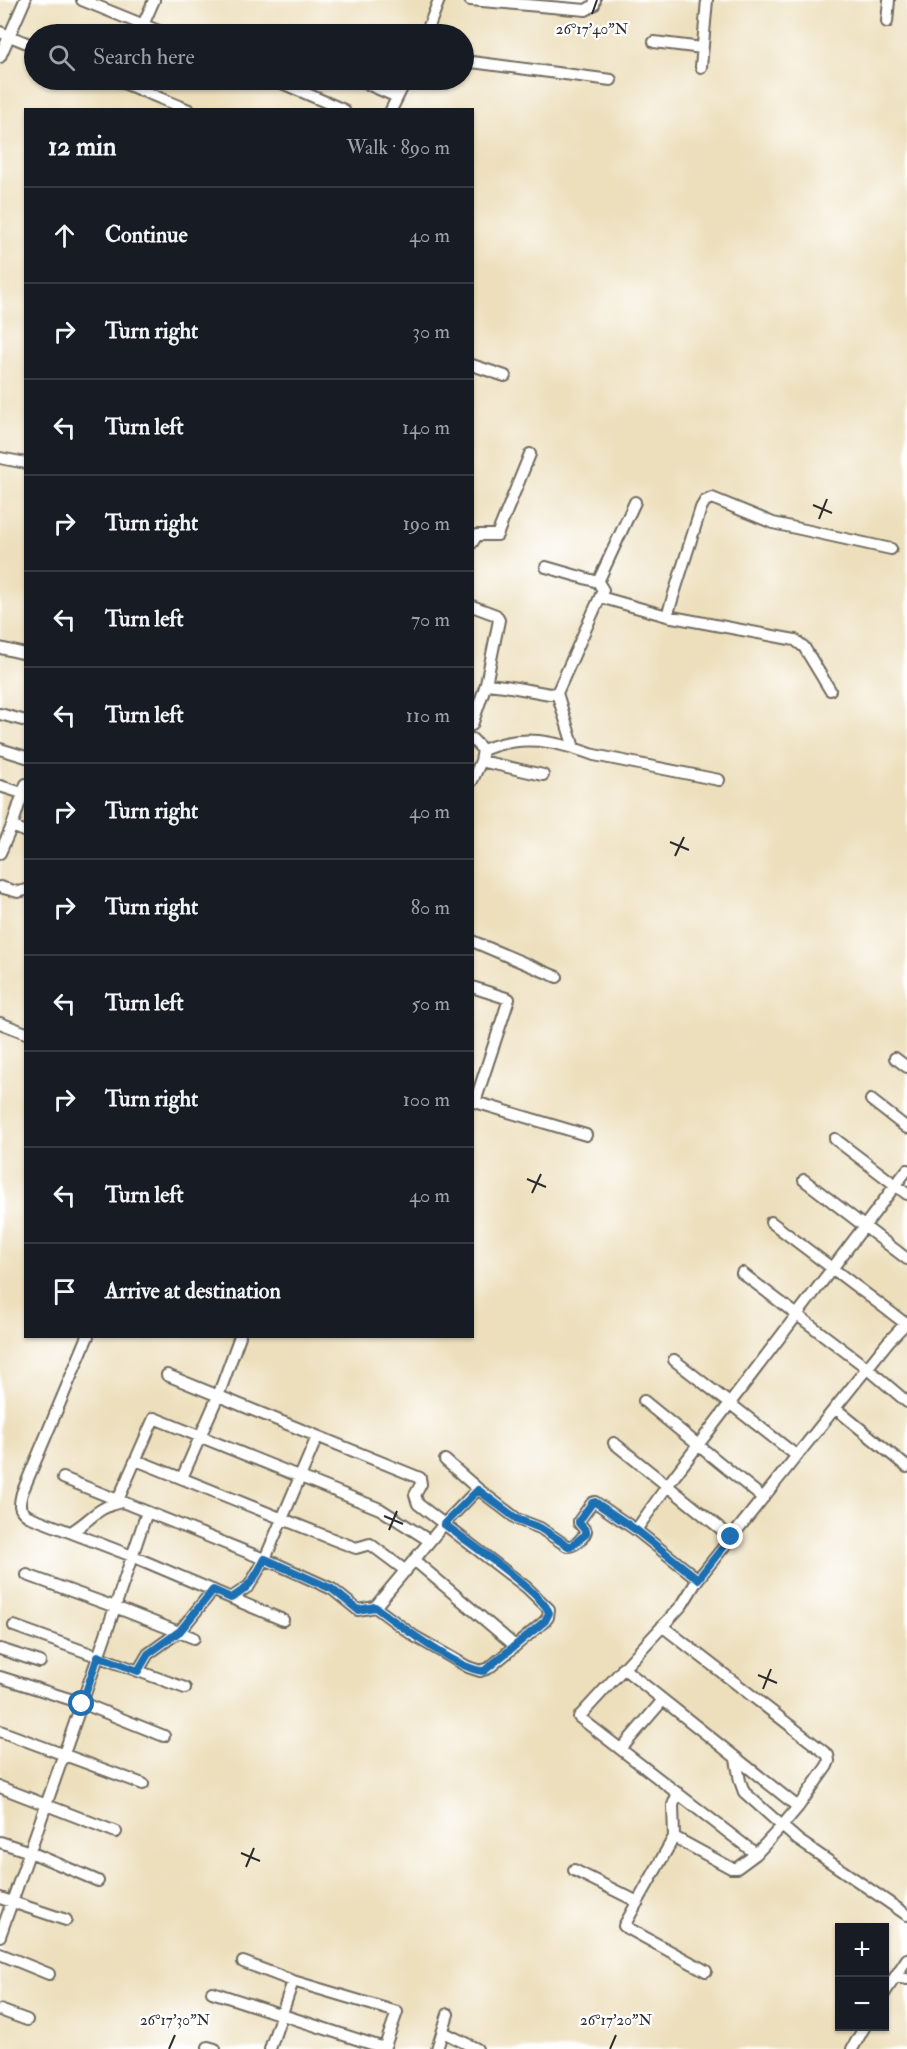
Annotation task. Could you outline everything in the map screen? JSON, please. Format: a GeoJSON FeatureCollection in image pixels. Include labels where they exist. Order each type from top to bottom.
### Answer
{"type":"FeatureCollection","features":[{"type":"Feature","properties":{"kind":"street"},"geometry":{"type":"LineString","coordinates":[[0,57],[4,34],[25,0]]}},
{"type":"Feature","properties":{"kind":"street"},"geometry":{"type":"LineString","coordinates":[[82,0],[141,24]]}},
{"type":"Feature","properties":{"kind":"street"},"geometry":{"type":"LineString","coordinates":[[143,24],[154,0]]}},
{"type":"Feature","properties":{"kind":"street"},"geometry":{"type":"LineString","coordinates":[[430,24],[439,0]]}},
{"type":"Feature","properties":{"kind":"street"},"geometry":{"type":"LineString","coordinates":[[470,0],[574,4],[591,8],[595,0]]}},
{"type":"Feature","properties":{"kind":"street"},"geometry":{"type":"LineString","coordinates":[[700,67],[707,0]]}},
{"type":"Feature","properties":{"kind":"street"},"geometry":{"type":"LineString","coordinates":[[887,22],[889,0]]}},
{"type":"Feature","properties":{"kind":"street"},"geometry":{"type":"LineString","coordinates":[[4,34],[24,42]]}},
{"type":"Feature","properties":{"kind":"street"},"geometry":{"type":"LineString","coordinates":[[654,42],[702,48]]}},
{"type":"Feature","properties":{"kind":"street"},"geometry":{"type":"LineString","coordinates":[[474,62],[611,80]]}},
{"type":"Feature","properties":{"kind":"street"},"geometry":{"type":"LineString","coordinates":[[140,90],[184,108]]}},
{"type":"Feature","properties":{"kind":"street"},"geometry":{"type":"LineString","coordinates":[[298,90],[339,108]]}},
{"type":"Feature","properties":{"kind":"street"},"geometry":{"type":"LineString","coordinates":[[382,90],[397,96]]}},
{"type":"Feature","properties":{"kind":"street"},"geometry":{"type":"LineString","coordinates":[[392,108],[400,90]]}},
{"type":"Feature","properties":{"kind":"street"},"geometry":{"type":"LineString","coordinates":[[474,366],[505,376]]}},
{"type":"Feature","properties":{"kind":"street"},"geometry":{"type":"LineString","coordinates":[[474,540],[477,535],[497,535],[530,454]]}},
{"type":"Feature","properties":{"kind":"street"},"geometry":{"type":"LineString","coordinates":[[0,458],[24,463]]}},
{"type":"Feature","properties":{"kind":"street"},"geometry":{"type":"LineString","coordinates":[[667,616],[701,508],[705,501],[712,498],[773,523],[891,549]]}},
{"type":"Feature","properties":{"kind":"street"},"geometry":{"type":"LineString","coordinates":[[598,582],[635,502]]}},
{"type":"Feature","properties":{"kind":"street"},"geometry":{"type":"LineString","coordinates":[[546,567],[598,582],[603,590],[557,693],[574,748]]}},
{"type":"Feature","properties":{"kind":"street"},"geometry":{"type":"LineString","coordinates":[[600,597],[667,616],[795,640],[804,647],[830,690]]}},
{"type":"Feature","properties":{"kind":"street"},"geometry":{"type":"LineString","coordinates":[[474,607],[496,615],[499,620],[486,684],[474,719]]}},
{"type":"Feature","properties":{"kind":"street"},"geometry":{"type":"LineString","coordinates":[[0,648],[24,654]]}},
{"type":"Feature","properties":{"kind":"street"},"geometry":{"type":"LineString","coordinates":[[486,684],[550,694],[557,693]]}},
{"type":"Feature","properties":{"kind":"street"},"geometry":{"type":"LineString","coordinates":[[0,714],[24,720]]}},
{"type":"Feature","properties":{"kind":"street"},"geometry":{"type":"LineString","coordinates":[[477,748],[532,739],[594,755],[719,780]]}},
{"type":"Feature","properties":{"kind":"street"},"geometry":{"type":"LineString","coordinates":[[477,748],[543,775]]}},
{"type":"Feature","properties":{"kind":"street"},"geometry":{"type":"LineString","coordinates":[[474,768],[477,748]]}},
{"type":"Feature","properties":{"kind":"street"},"geometry":{"type":"LineString","coordinates":[[0,749],[24,756]]}},
{"type":"Feature","properties":{"kind":"street"},"geometry":{"type":"LineString","coordinates":[[0,786],[24,789],[0,853]]}},
{"type":"Feature","properties":{"kind":"street"},"geometry":{"type":"LineString","coordinates":[[12,826],[24,831]]}},
{"type":"Feature","properties":{"kind":"street"},"geometry":{"type":"LineString","coordinates":[[0,887],[18,892],[24,890]]}},
{"type":"Feature","properties":{"kind":"street"},"geometry":{"type":"LineString","coordinates":[[474,942],[557,977]]}},
{"type":"Feature","properties":{"kind":"street"},"geometry":{"type":"LineString","coordinates":[[474,988],[509,999],[475,1102],[586,1136]]}},
{"type":"Feature","properties":{"kind":"street"},"geometry":{"type":"LineString","coordinates":[[0,1023],[24,1032]]}},
{"type":"Feature","properties":{"kind":"street"},"geometry":{"type":"LineString","coordinates":[[895,1058],[907,1067]]}},
{"type":"Feature","properties":{"kind":"street"},"geometry":{"type":"LineString","coordinates":[[871,1100],[907,1128]]}},
{"type":"Feature","properties":{"kind":"street"},"geometry":{"type":"LineString","coordinates":[[835,1139],[907,1194]]}},
{"type":"Feature","properties":{"kind":"street"},"geometry":{"type":"LineString","coordinates":[[636,1530],[907,1170]]}},
{"type":"Feature","properties":{"kind":"street"},"geometry":{"type":"LineString","coordinates":[[804,1180],[907,1259]]}},
{"type":"Feature","properties":{"kind":"street"},"geometry":{"type":"LineString","coordinates":[[756,1854],[579,1716],[682,1605],[698,1579],[867,1368],[905,1328],[771,1222]]}},
{"type":"Feature","properties":{"kind":"street"},"geometry":{"type":"LineString","coordinates":[[742,1273],[867,1368],[907,1402]]}},
{"type":"Feature","properties":{"kind":"street"},"geometry":{"type":"LineString","coordinates":[[87,1338],[22,1494],[19,1507],[21,1511],[28,1516],[132,1556],[284,1620]]}},
{"type":"Feature","properties":{"kind":"street"},"geometry":{"type":"LineString","coordinates":[[182,1478],[218,1396],[239,1338]]}},
{"type":"Feature","properties":{"kind":"street"},"geometry":{"type":"LineString","coordinates":[[674,1360],[797,1456]]}},
{"type":"Feature","properties":{"kind":"street"},"geometry":{"type":"LineString","coordinates":[[167,1375],[420,1478],[415,1496],[416,1501],[547,1605],[549,1613],[545,1621],[489,1668],[480,1671],[468,1667],[414,1636],[375,1607]]}},
{"type":"Feature","properties":{"kind":"street"},"geometry":{"type":"LineString","coordinates":[[644,1401],[764,1498]]}},
{"type":"Feature","properties":{"kind":"street"},"geometry":{"type":"LineString","coordinates":[[835,1408],[907,1467]]}},
{"type":"Feature","properties":{"kind":"street"},"geometry":{"type":"LineString","coordinates":[[71,1532],[85,1524],[102,1508],[120,1501],[154,1418],[380,1509],[430,1541]]}},
{"type":"Feature","properties":{"kind":"street"},"geometry":{"type":"LineString","coordinates":[[231,1598],[249,1586],[265,1559],[317,1437]]}},
{"type":"Feature","properties":{"kind":"street"},"geometry":{"type":"LineString","coordinates":[[614,1443],[731,1537]]}},
{"type":"Feature","properties":{"kind":"street"},"geometry":{"type":"LineString","coordinates":[[136,1460],[356,1548],[370,1544],[406,1570]]}},
{"type":"Feature","properties":{"kind":"street"},"geometry":{"type":"LineString","coordinates":[[446,1460],[478,1490],[517,1519],[540,1528],[567,1546],[574,1545],[586,1534],[579,1521],[594,1502],[636,1530],[698,1579]]}},
{"type":"Feature","properties":{"kind":"street"},"geometry":{"type":"LineString","coordinates":[[63,1478],[265,1559],[332,1589],[358,1610],[375,1607],[444,1524],[478,1490]]}},
{"type":"Feature","properties":{"kind":"street"},"geometry":{"type":"LineString","coordinates":[[0,1936],[147,1512]]}},
{"type":"Feature","properties":{"kind":"street"},"geometry":{"type":"LineString","coordinates":[[414,1560],[514,1645]]}},
{"type":"Feature","properties":{"kind":"street"},"geometry":{"type":"LineString","coordinates":[[27,1575],[194,1638]]}},
{"type":"Feature","properties":{"kind":"street"},"geometry":{"type":"LineString","coordinates":[[138,1671],[153,1649],[180,1631],[213,1590]]}},
{"type":"Feature","properties":{"kind":"street"},"geometry":{"type":"LineString","coordinates":[[14,1626],[185,1688]]}},
{"type":"Feature","properties":{"kind":"street"},"geometry":{"type":"LineString","coordinates":[[662,1626],[828,1755],[829,1761],[798,1807],[782,1826],[756,1854],[734,1869],[674,1837]]}},
{"type":"Feature","properties":{"kind":"street"},"geometry":{"type":"LineString","coordinates":[[0,1649],[40,1662]]}},
{"type":"Feature","properties":{"kind":"street"},"geometry":{"type":"LineString","coordinates":[[623,1668],[798,1807]]}},
{"type":"Feature","properties":{"kind":"street"},"geometry":{"type":"LineString","coordinates":[[0,1677],[82,1704],[164,1736]]}},
{"type":"Feature","properties":{"kind":"street"},"geometry":{"type":"LineString","coordinates":[[621,1749],[663,1700]]}},
{"type":"Feature","properties":{"kind":"street"},"geometry":{"type":"LineString","coordinates":[[0,1731],[143,1784]]}},
{"type":"Feature","properties":{"kind":"street"},"geometry":{"type":"LineString","coordinates":[[736,1759],[744,1792],[798,1840],[907,1915]]}},
{"type":"Feature","properties":{"kind":"street"},"geometry":{"type":"LineString","coordinates":[[0,1787],[116,1832]]}},
{"type":"Feature","properties":{"kind":"street"},"geometry":{"type":"LineString","coordinates":[[678,1793],[673,1805],[674,1837],[624,1926],[706,1971]]}},
{"type":"Feature","properties":{"kind":"street"},"geometry":{"type":"LineString","coordinates":[[0,1842],[30,1852],[98,1881]]}},
{"type":"Feature","properties":{"kind":"street"},"geometry":{"type":"LineString","coordinates":[[574,1870],[638,1902]]}},
{"type":"Feature","properties":{"kind":"street"},"geometry":{"type":"LineString","coordinates":[[0,1898],[66,1920]]}},
{"type":"Feature","properties":{"kind":"street"},"geometry":{"type":"LineString","coordinates":[[0,1954],[50,1974]]}},
{"type":"Feature","properties":{"kind":"street"},"geometry":{"type":"LineString","coordinates":[[889,1987],[907,1959]]}},
{"type":"Feature","properties":{"kind":"street"},"geometry":{"type":"LineString","coordinates":[[212,1992],[384,2048],[397,2012],[293,1981],[243,1962]]}},
{"type":"Feature","properties":{"kind":"street"},"geometry":{"type":"LineString","coordinates":[[895,1977],[907,1979]]}},
{"type":"Feature","properties":{"kind":"street"},"geometry":{"type":"LineString","coordinates":[[270,2049],[293,1981]]}},
{"type":"Feature","properties":{"kind":"street"},"geometry":{"type":"LineString","coordinates":[[0,2010],[27,2020]]}},
{"type":"Feature","properties":{"kind":"street"},"geometry":{"type":"LineString","coordinates":[[437,2049],[448,2014]]}},
{"type":"Feature","properties":{"kind":"street"},"geometry":{"type":"LineString","coordinates":[[852,2049],[863,2031]]}},
{"type":"Feature","properties":{"kind":"street"},"geometry":{"type":"LineString","coordinates":[[443,2032],[477,2049]]}},
{"type":"Feature","properties":{"kind":"route"},"geometry":{"type":"LineString","coordinates":[[82,1704],[98,1656],[138,1671],[148,1654],[180,1631],[213,1590],[231,1598],[249,1586],[265,1559],[332,1589],[358,1610],[375,1607],[414,1636],[468,1667],[484,1671],[545,1621],[549,1609],[526,1587],[444,1524],[478,1490],[517,1519],[540,1528],[570,1547],[586,1534],[579,1521],[595,1502],[636,1530],[698,1579],[731,1537]]}}]}
